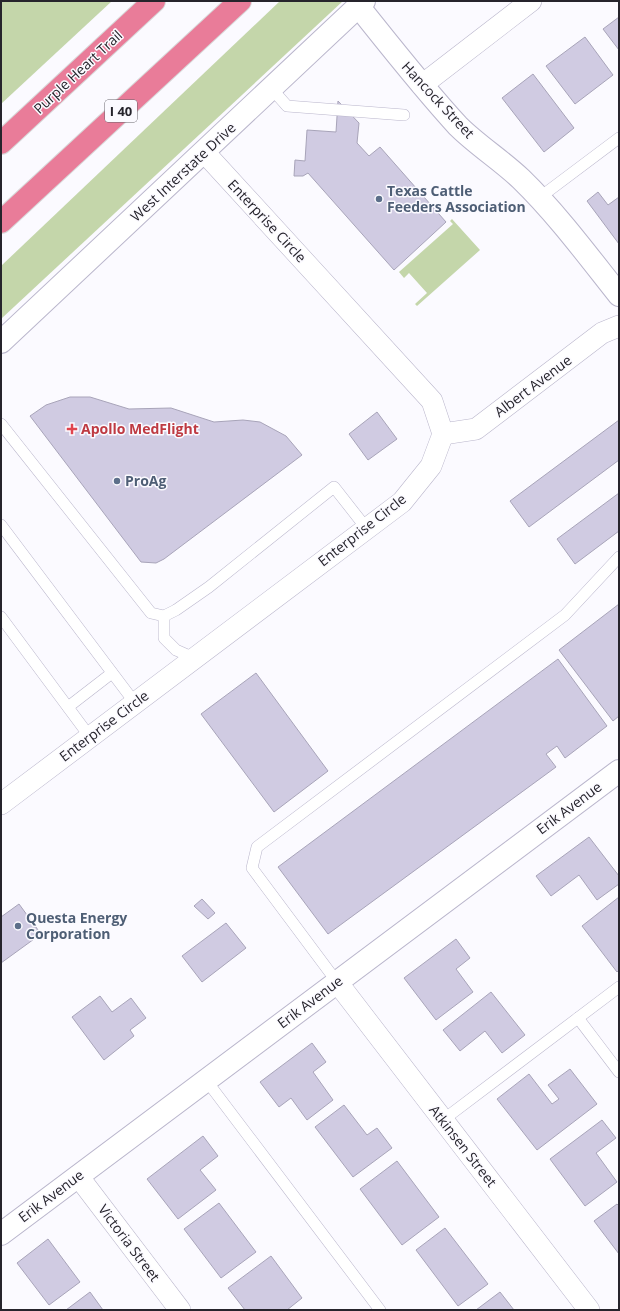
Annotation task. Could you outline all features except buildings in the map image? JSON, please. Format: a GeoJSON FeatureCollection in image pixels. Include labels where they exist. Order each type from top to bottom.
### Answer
{"type":"FeatureCollection","features":[{"type":"Feature","properties":{"kind":"highway","name":"Purple Heart Trail"},"geometry":{"type":"LineString","coordinates":[[1,144],[154,1]]}},
{"type":"Feature","properties":{"kind":"highway","name":"I 40"},"geometry":{"type":"LineString","coordinates":[[1,222],[240,1]]}},
{"type":"Feature","properties":{"kind":"street"},"geometry":{"type":"LineString","coordinates":[[422,85],[531,1]]}},
{"type":"Feature","properties":{"kind":"street","name":"Hancock Street"},"geometry":{"type":"LineString","coordinates":[[361,4],[422,85],[460,127],[521,179],[566,228],[619,295]]}},
{"type":"Feature","properties":{"kind":"street","name":"West Interstate Drive"},"geometry":{"type":"LineString","coordinates":[[1,342],[361,4]]}},
{"type":"Feature","properties":{"kind":"street","name":"Enterprise Circle"},"geometry":{"type":"LineString","coordinates":[[1,804],[402,502],[431,466],[443,434],[432,401],[204,152]]}},
{"type":"Feature","properties":{"kind":"street","name":"Albert Avenue"},"geometry":{"type":"LineString","coordinates":[[443,434],[476,429],[602,333],[619,326]]}},
{"type":"Feature","properties":{"kind":"street","name":"Erik Avenue"},"geometry":{"type":"LineString","coordinates":[[1,1234],[337,982],[618,774]]}},
{"type":"Feature","properties":{"kind":"street","name":"Atkinsen Street"},"geometry":{"type":"LineString","coordinates":[[337,982],[589,1310]]}},
{"type":"Feature","properties":{"kind":"street","name":"Victoria Street"},"geometry":{"type":"LineString","coordinates":[[78,1176],[180,1310]]}},
{"type":"Feature","properties":{"kind":"lane"},"geometry":{"type":"LineString","coordinates":[[272,89],[288,106],[404,115]]}},
{"type":"Feature","properties":{"kind":"lane"},"geometry":{"type":"LineString","coordinates":[[538,198],[619,138]]}},
{"type":"Feature","properties":{"kind":"lane"},"geometry":{"type":"LineString","coordinates":[[1,424],[151,613],[164,616],[176,610],[209,587],[334,488],[367,529]]}},
{"type":"Feature","properties":{"kind":"lane"},"geometry":{"type":"LineString","coordinates":[[1,526],[135,703]]}},
{"type":"Feature","properties":{"kind":"lane"},"geometry":{"type":"LineString","coordinates":[[337,982],[252,868],[257,847],[565,615],[619,557]]}},
{"type":"Feature","properties":{"kind":"lane"},"geometry":{"type":"LineString","coordinates":[[164,616],[164,638],[176,650],[194,658]]}},
{"type":"Feature","properties":{"kind":"lane"},"geometry":{"type":"LineString","coordinates":[[1,618],[90,737]]}},
{"type":"Feature","properties":{"kind":"lane"},"geometry":{"type":"LineString","coordinates":[[68,707],[112,673]]}},
{"type":"Feature","properties":{"kind":"lane"},"geometry":{"type":"LineString","coordinates":[[444,1120],[619,987]]}},
{"type":"Feature","properties":{"kind":"lane"},"geometry":{"type":"LineString","coordinates":[[578,1018],[619,1072]]}},
{"type":"Feature","properties":{"kind":"lane"},"geometry":{"type":"LineString","coordinates":[[206,1080],[380,1310]]}},
{"type":"Feature","properties":{"kind":"green space"},"geometry":{"type":"Polygon","coordinates":[[[1,1],[112,1],[1,104],[1,1]]]}},
{"type":"Feature","properties":{"kind":"green space"},"geometry":{"type":"Polygon","coordinates":[[[280,1],[343,1],[1,319],[1,266],[280,1]]]}},
{"type":"Feature","properties":{"kind":"green space"},"geometry":{"type":"Polygon","coordinates":[[[452,219],[480,250],[417,306],[415,304],[427,293],[409,273],[404,278],[399,272],[453,224],[450,221],[452,219]]]}},
{"type":"Feature","properties":{"kind":"place","name":"Texas Cattle Feeders Association"},"geometry":{"type":"Point","coordinates":[379,199]}},
{"type":"Feature","properties":{"kind":"place","name":"Apollo MedFlight"},"geometry":{"type":"Point","coordinates":[72,429]}},
{"type":"Feature","properties":{"kind":"place","name":"ProAg"},"geometry":{"type":"Point","coordinates":[117,481]}},
{"type":"Feature","properties":{"kind":"place","name":"Questa Energy Corporation"},"geometry":{"type":"Point","coordinates":[18,926]}}]}
